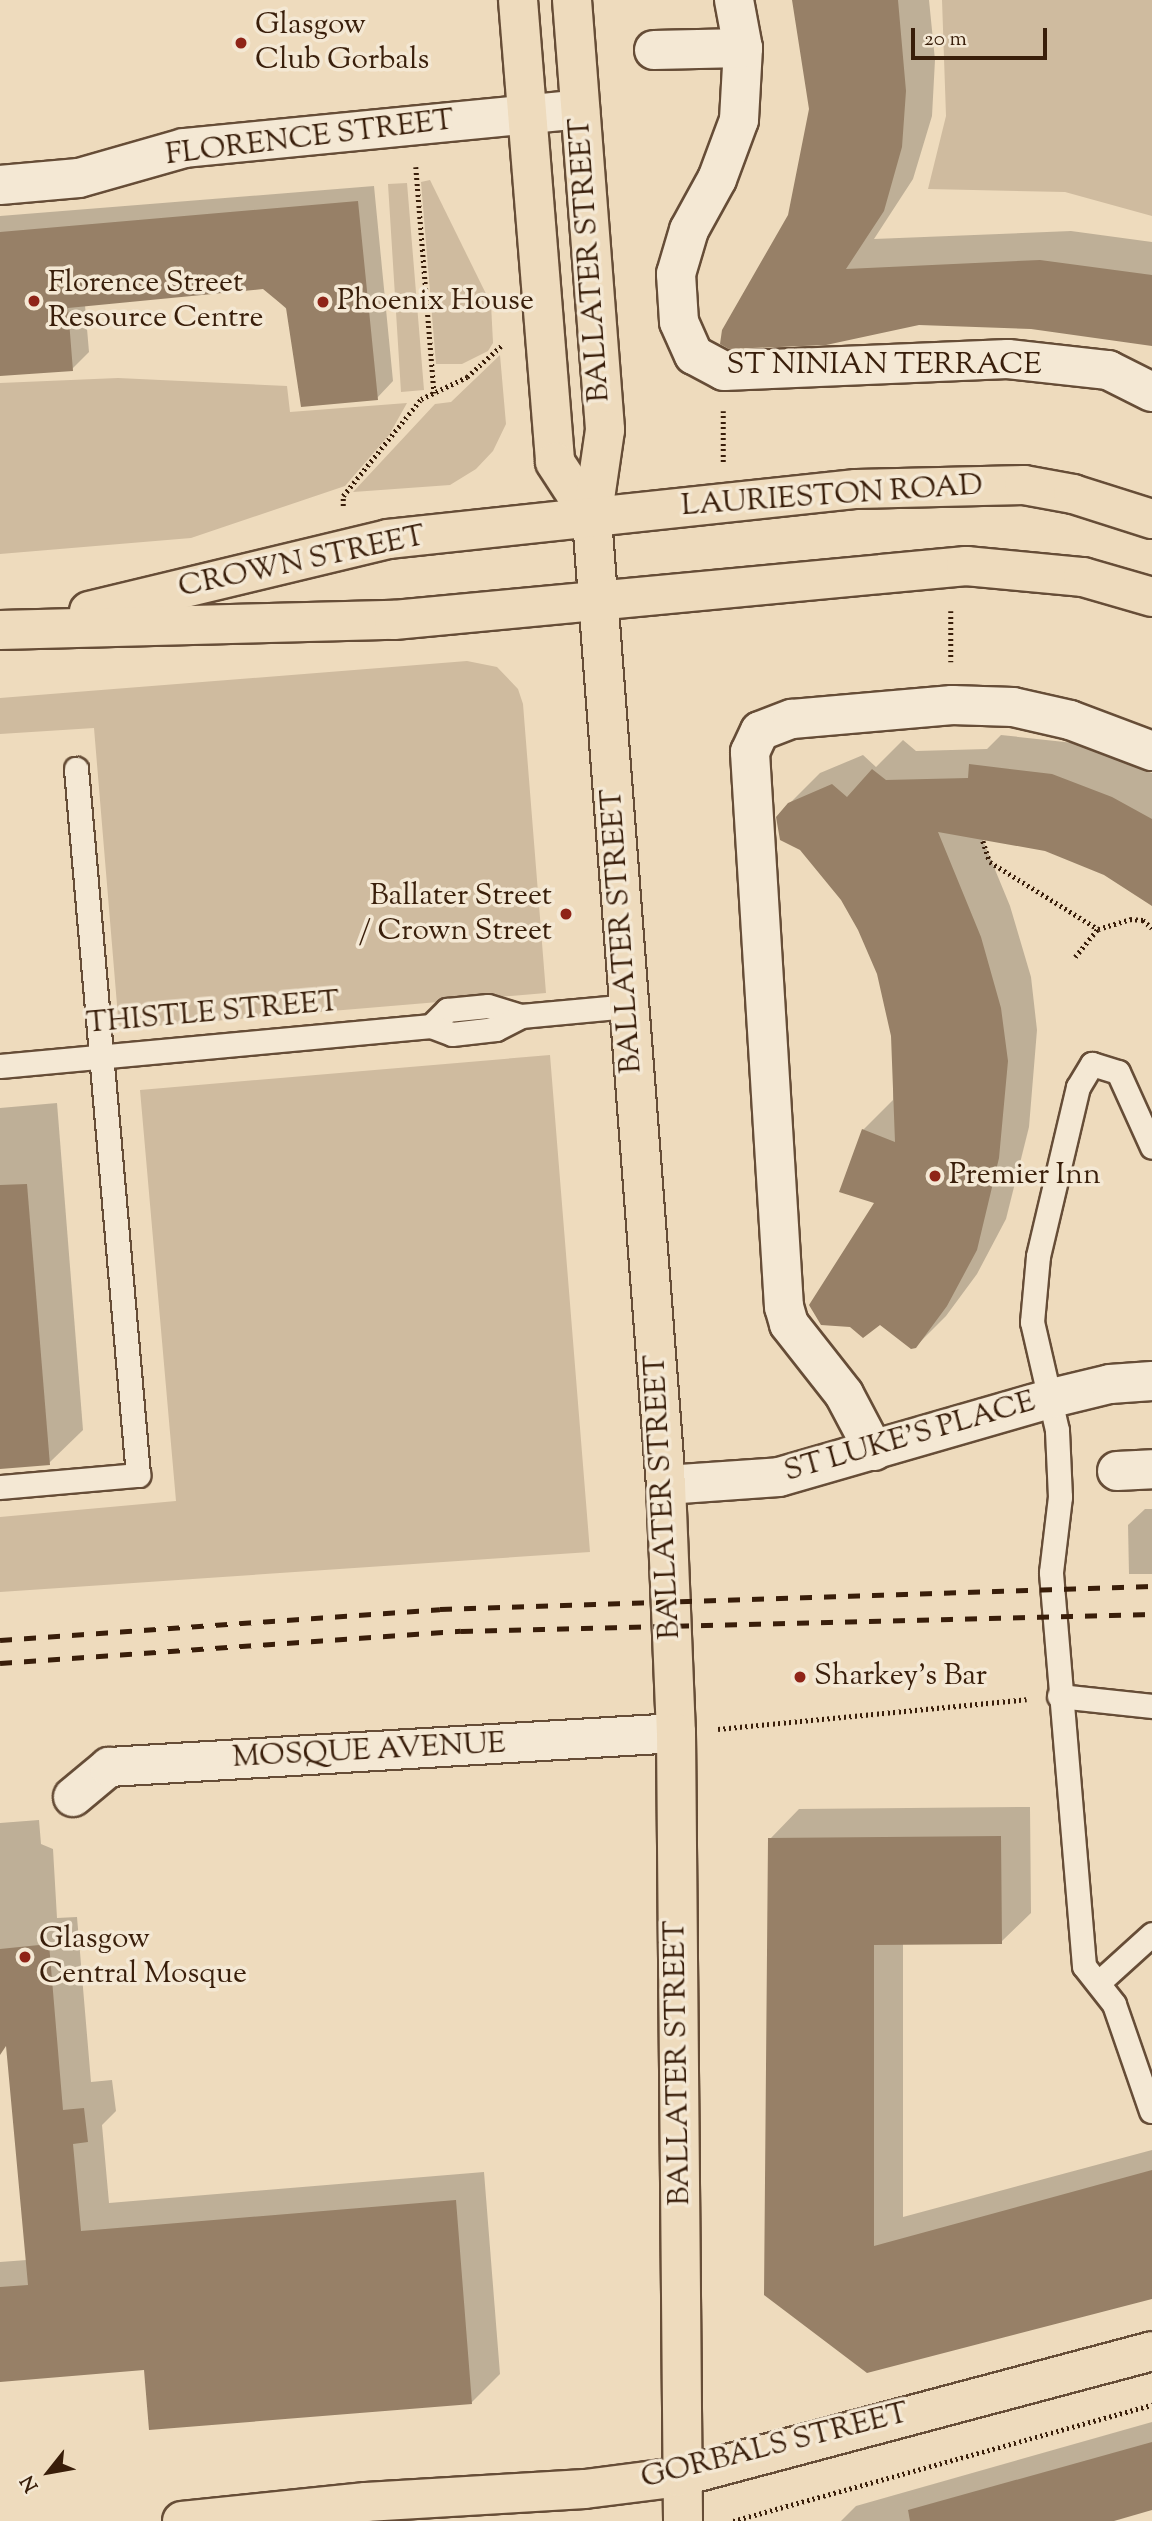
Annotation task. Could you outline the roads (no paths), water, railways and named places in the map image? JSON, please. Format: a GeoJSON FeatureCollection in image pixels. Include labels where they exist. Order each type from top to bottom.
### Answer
{"type":"FeatureCollection","features":[{"type":"Feature","properties":{"kind":"main road","name":"BALLATER STREET"},"geometry":{"type":"LineString","coordinates":[[518,0],[525,115],[555,462],[592,519]]}},
{"type":"Feature","properties":{"kind":"main road","name":"BALLATER STREET"},"geometry":{"type":"LineString","coordinates":[[572,0],[605,430],[592,519],[666,1485],[676,1733],[683,2400],[679,2477],[682,2521]]}},
{"type":"Feature","properties":{"kind":"main road","name":"LAURIESTON ROAD"},"geometry":{"type":"LineString","coordinates":[[592,519],[737,500],[941,484],[1024,485],[1073,494],[1152,519]]}},
{"type":"Feature","properties":{"kind":"main road","name":"CROWN STREET"},"geometry":{"type":"LineString","coordinates":[[8,629],[388,539],[592,519]]}},
{"type":"Feature","properties":{"kind":"main road"},"geometry":{"type":"LineString","coordinates":[[600,602],[703,588],[950,567],[1037,570],[1131,588],[1152,597]]}},
{"type":"Feature","properties":{"kind":"main road","name":"CROWN STREET"},"geometry":{"type":"LineString","coordinates":[[8,629],[394,620],[600,602]]}},
{"type":"Feature","properties":{"kind":"main road","name":"GORBALS STREET"},"geometry":{"type":"LineString","coordinates":[[182,2521],[366,2502],[585,2489],[679,2477],[1152,2351]]}},
{"type":"Feature","properties":{"kind":"street","name":"ST NINIAN TERRACE"},"geometry":{"type":"LineString","coordinates":[[734,0],[743,48],[744,87],[732,144],[689,230],[676,274],[678,322],[694,355],[724,371],[1009,359],[1108,370],[1152,392]]}},
{"type":"Feature","properties":{"kind":"street"},"geometry":{"type":"LineString","coordinates":[[654,50],[743,48]]}},
{"type":"Feature","properties":{"kind":"street","name":"FLORENCE STREET"},"geometry":{"type":"LineString","coordinates":[[0,185],[79,178],[184,148],[580,109]]}},
{"type":"Feature","properties":{"kind":"street"},"geometry":{"type":"LineString","coordinates":[[874,1451],[844,1394],[789,1324],[783,1307],[749,778],[750,752],[760,731],[792,719],[913,706],[969,705],[1070,720],[1152,751]]}},
{"type":"Feature","properties":{"kind":"street","name":"ST LUKE'S PLACE"},"geometry":{"type":"LineString","coordinates":[[666,1485],[779,1477],[1052,1398],[1110,1384],[1152,1381]]}},
{"type":"Feature","properties":{"kind":"street","name":"MOSQUE AVENUE"},"geometry":{"type":"LineString","coordinates":[[73,1797],[109,1767],[676,1733]]}},
{"type":"Feature","properties":{"kind":"lane"},"geometry":{"type":"LineString","coordinates":[[0,1487],[138,1475],[76,769]]}},
{"type":"Feature","properties":{"kind":"lane","name":"THISTLE STREET"},"geometry":{"type":"LineString","coordinates":[[0,1066],[431,1026],[447,1010],[488,1006],[521,1016],[628,1006]]}},
{"type":"Feature","properties":{"kind":"lane"},"geometry":{"type":"LineString","coordinates":[[1151,2111],[1114,2004],[1084,1966],[1059,1696],[1051,1572],[1060,1497],[1052,1398],[1032,1322],[1038,1256],[1078,1087],[1092,1064],[1118,1072],[1152,1147]]}},
{"type":"Feature","properties":{"kind":"lane"},"geometry":{"type":"LineString","coordinates":[[1059,1696],[1152,1706]]}},
{"type":"Feature","properties":{"kind":"lane"},"geometry":{"type":"LineString","coordinates":[[1098,1983],[1152,1934]]}},
{"type":"Feature","properties":{"kind":"railway"},"geometry":{"type":"LineString","coordinates":[[0,1640],[440,1609],[1152,1586]]}},
{"type":"Feature","properties":{"kind":"railway"},"geometry":{"type":"LineString","coordinates":[[0,1663],[461,1631],[1152,1614]]}},
{"type":"Feature","properties":{"kind":"place","name":"Glasgow Club Gorbals"},"geometry":{"type":"Point","coordinates":[241,43]}},
{"type":"Feature","properties":{"kind":"place","name":"Florence Street Resource Centre"},"geometry":{"type":"Point","coordinates":[34,301]}},
{"type":"Feature","properties":{"kind":"place","name":"Phoenix House"},"geometry":{"type":"Point","coordinates":[323,302]}},
{"type":"Feature","properties":{"kind":"place","name":"Ballater Street / Crown Street"},"geometry":{"type":"Point","coordinates":[566,914]}},
{"type":"Feature","properties":{"kind":"place","name":"Premier Inn"},"geometry":{"type":"Point","coordinates":[935,1176]}},
{"type":"Feature","properties":{"kind":"place","name":"Sharkey's Bar"},"geometry":{"type":"Point","coordinates":[800,1677]}},
{"type":"Feature","properties":{"kind":"place","name":"Glasgow Central Mosque"},"geometry":{"type":"Point","coordinates":[25,1957]}}]}
